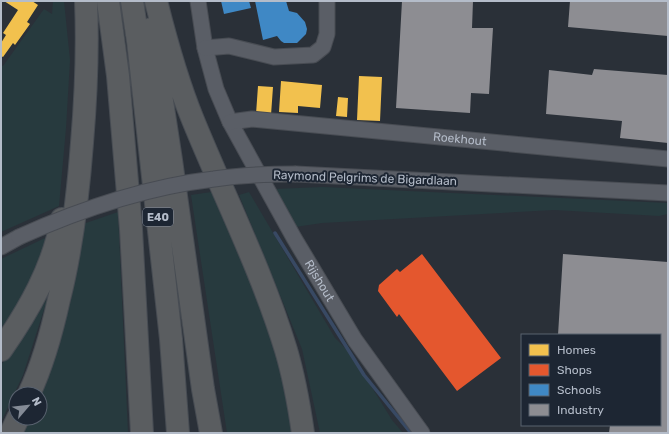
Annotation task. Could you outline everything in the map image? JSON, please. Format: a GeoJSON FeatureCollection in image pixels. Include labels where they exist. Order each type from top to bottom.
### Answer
{"type":"FeatureCollection","features":[{"type":"Feature","properties":{"kind":"highway"},"geometry":{"type":"LineString","coordinates":[[32,386],[52,328],[67,268],[79,191],[86,100],[88,49],[86,1]]}},
{"type":"Feature","properties":{"kind":"highway","name":"E40"},"geometry":{"type":"LineString","coordinates":[[108,1],[118,76],[131,229],[142,433]]}},
{"type":"Feature","properties":{"kind":"highway","name":"E40"},"geometry":{"type":"LineString","coordinates":[[132,1],[139,48],[171,339],[178,433]]}},
{"type":"Feature","properties":{"kind":"highway"},"geometry":{"type":"LineString","coordinates":[[146,1],[171,160],[203,389],[212,433]]}},
{"type":"Feature","properties":{"kind":"highway"},"geometry":{"type":"LineString","coordinates":[[156,1],[164,34],[192,118],[248,246],[275,317],[292,373],[303,433]]}},
{"type":"Feature","properties":{"kind":"highway"},"geometry":{"type":"LineString","coordinates":[[1,350],[18,326],[42,283],[60,229],[73,140],[77,75],[88,49]]}},
{"type":"Feature","properties":{"kind":"street"},"geometry":{"type":"LineString","coordinates":[[198,1],[205,48],[216,89],[230,122]]}},
{"type":"Feature","properties":{"kind":"street"},"geometry":{"type":"LineString","coordinates":[[205,48],[229,46],[274,57],[313,55],[323,47],[327,34],[327,1]]}},
{"type":"Feature","properties":{"kind":"street","name":"Roekhout"},"geometry":{"type":"LineString","coordinates":[[230,122],[252,119],[668,159]]}},
{"type":"Feature","properties":{"kind":"street","name":"Rijshout"},"geometry":{"type":"LineString","coordinates":[[230,122],[294,238],[355,340],[422,433]]}},
{"type":"Feature","properties":{"kind":"street","name":"Raymond Pelgrims de Bigardlaan"},"geometry":{"type":"LineString","coordinates":[[1,247],[19,237],[82,210],[167,187],[214,178],[264,174],[296,174],[668,193]]}},
{"type":"Feature","properties":{"kind":"green space"},"geometry":{"type":"Polygon","coordinates":[[[53,1],[64,1],[70,60],[59,206],[1,232],[1,65],[3,66],[44,9],[52,14],[53,1]]]}},
{"type":"Feature","properties":{"kind":"green space"},"geometry":{"type":"Polygon","coordinates":[[[323,187],[668,203],[668,214],[659,216],[554,210],[322,223],[295,227],[274,189],[323,187]]]}},
{"type":"Feature","properties":{"kind":"green space"},"geometry":{"type":"Polygon","coordinates":[[[218,191],[278,345],[296,433],[227,433],[191,195],[218,191]]]}},
{"type":"Feature","properties":{"kind":"green space"},"geometry":{"type":"Polygon","coordinates":[[[249,192],[335,338],[352,355],[392,420],[403,433],[320,433],[302,349],[239,195],[249,192]]]}},
{"type":"Feature","properties":{"kind":"green space"},"geometry":{"type":"Polygon","coordinates":[[[118,212],[128,433],[23,433],[26,426],[48,426],[48,386],[44,386],[61,338],[71,300],[83,224],[118,212]]]}},
{"type":"Feature","properties":{"kind":"green space"},"geometry":{"type":"Polygon","coordinates":[[[45,238],[48,239],[21,302],[1,328],[1,259],[45,238]]]}},
{"type":"Feature","properties":{"kind":"green space"},"geometry":{"type":"Polygon","coordinates":[[[48,297],[23,375],[18,386],[8,386],[8,407],[1,422],[1,365],[28,330],[48,297]]]}},
{"type":"Feature","properties":{"kind":"building: Homes"},"geometry":{"type":"Polygon","coordinates":[[[4,1],[32,1],[38,5],[27,22],[30,24],[15,45],[13,43],[3,57],[1,56],[1,43],[6,35],[3,33],[18,10],[4,1]]]}},
{"type":"Feature","properties":{"kind":"building: Homes"},"geometry":{"type":"Polygon","coordinates":[[[359,76],[382,77],[380,121],[357,120],[359,76]]]}},
{"type":"Feature","properties":{"kind":"building: Homes"},"geometry":{"type":"Polygon","coordinates":[[[281,81],[322,85],[320,108],[298,106],[298,113],[279,112],[281,81]]]}},
{"type":"Feature","properties":{"kind":"building: Homes"},"geometry":{"type":"Polygon","coordinates":[[[258,86],[273,87],[271,115],[256,114],[258,86]]]}},
{"type":"Feature","properties":{"kind":"building: Homes"},"geometry":{"type":"Polygon","coordinates":[[[338,97],[348,98],[347,117],[336,116],[338,97]]]}},
{"type":"Feature","properties":{"kind":"building: Shops"},"geometry":{"type":"Polygon","coordinates":[[[422,254],[501,358],[457,391],[399,314],[397,317],[378,291],[379,285],[397,269],[400,272],[422,254]]]}},
{"type":"Feature","properties":{"kind":"building: Schools"},"geometry":{"type":"Polygon","coordinates":[[[221,1],[249,1],[251,8],[224,14],[221,1]]]}},
{"type":"Feature","properties":{"kind":"building: Schools"},"geometry":{"type":"Polygon","coordinates":[[[255,1],[286,1],[289,11],[297,13],[305,22],[307,29],[306,34],[297,43],[284,43],[277,36],[263,40],[255,1]]]}},
{"type":"Feature","properties":{"kind":"building: Industry"},"geometry":{"type":"Polygon","coordinates":[[[402,1],[473,1],[472,28],[493,28],[489,94],[471,93],[470,113],[396,108],[402,1]]]}},
{"type":"Feature","properties":{"kind":"building: Industry"},"geometry":{"type":"Polygon","coordinates":[[[570,1],[668,1],[668,36],[568,27],[570,1]]]}},
{"type":"Feature","properties":{"kind":"building: Industry"},"geometry":{"type":"Polygon","coordinates":[[[594,69],[668,75],[668,143],[620,138],[622,121],[546,114],[549,70],[592,75],[594,69]]]}},
{"type":"Feature","properties":{"kind":"building: Industry"},"geometry":{"type":"Polygon","coordinates":[[[563,254],[668,262],[668,433],[609,433],[610,426],[661,426],[661,334],[558,334],[563,254]]]}},
{"type":"Feature","properties":{"kind":"waterway"},"geometry":{"type":"LineString","coordinates":[[275,233],[364,375],[411,433]]}}]}
